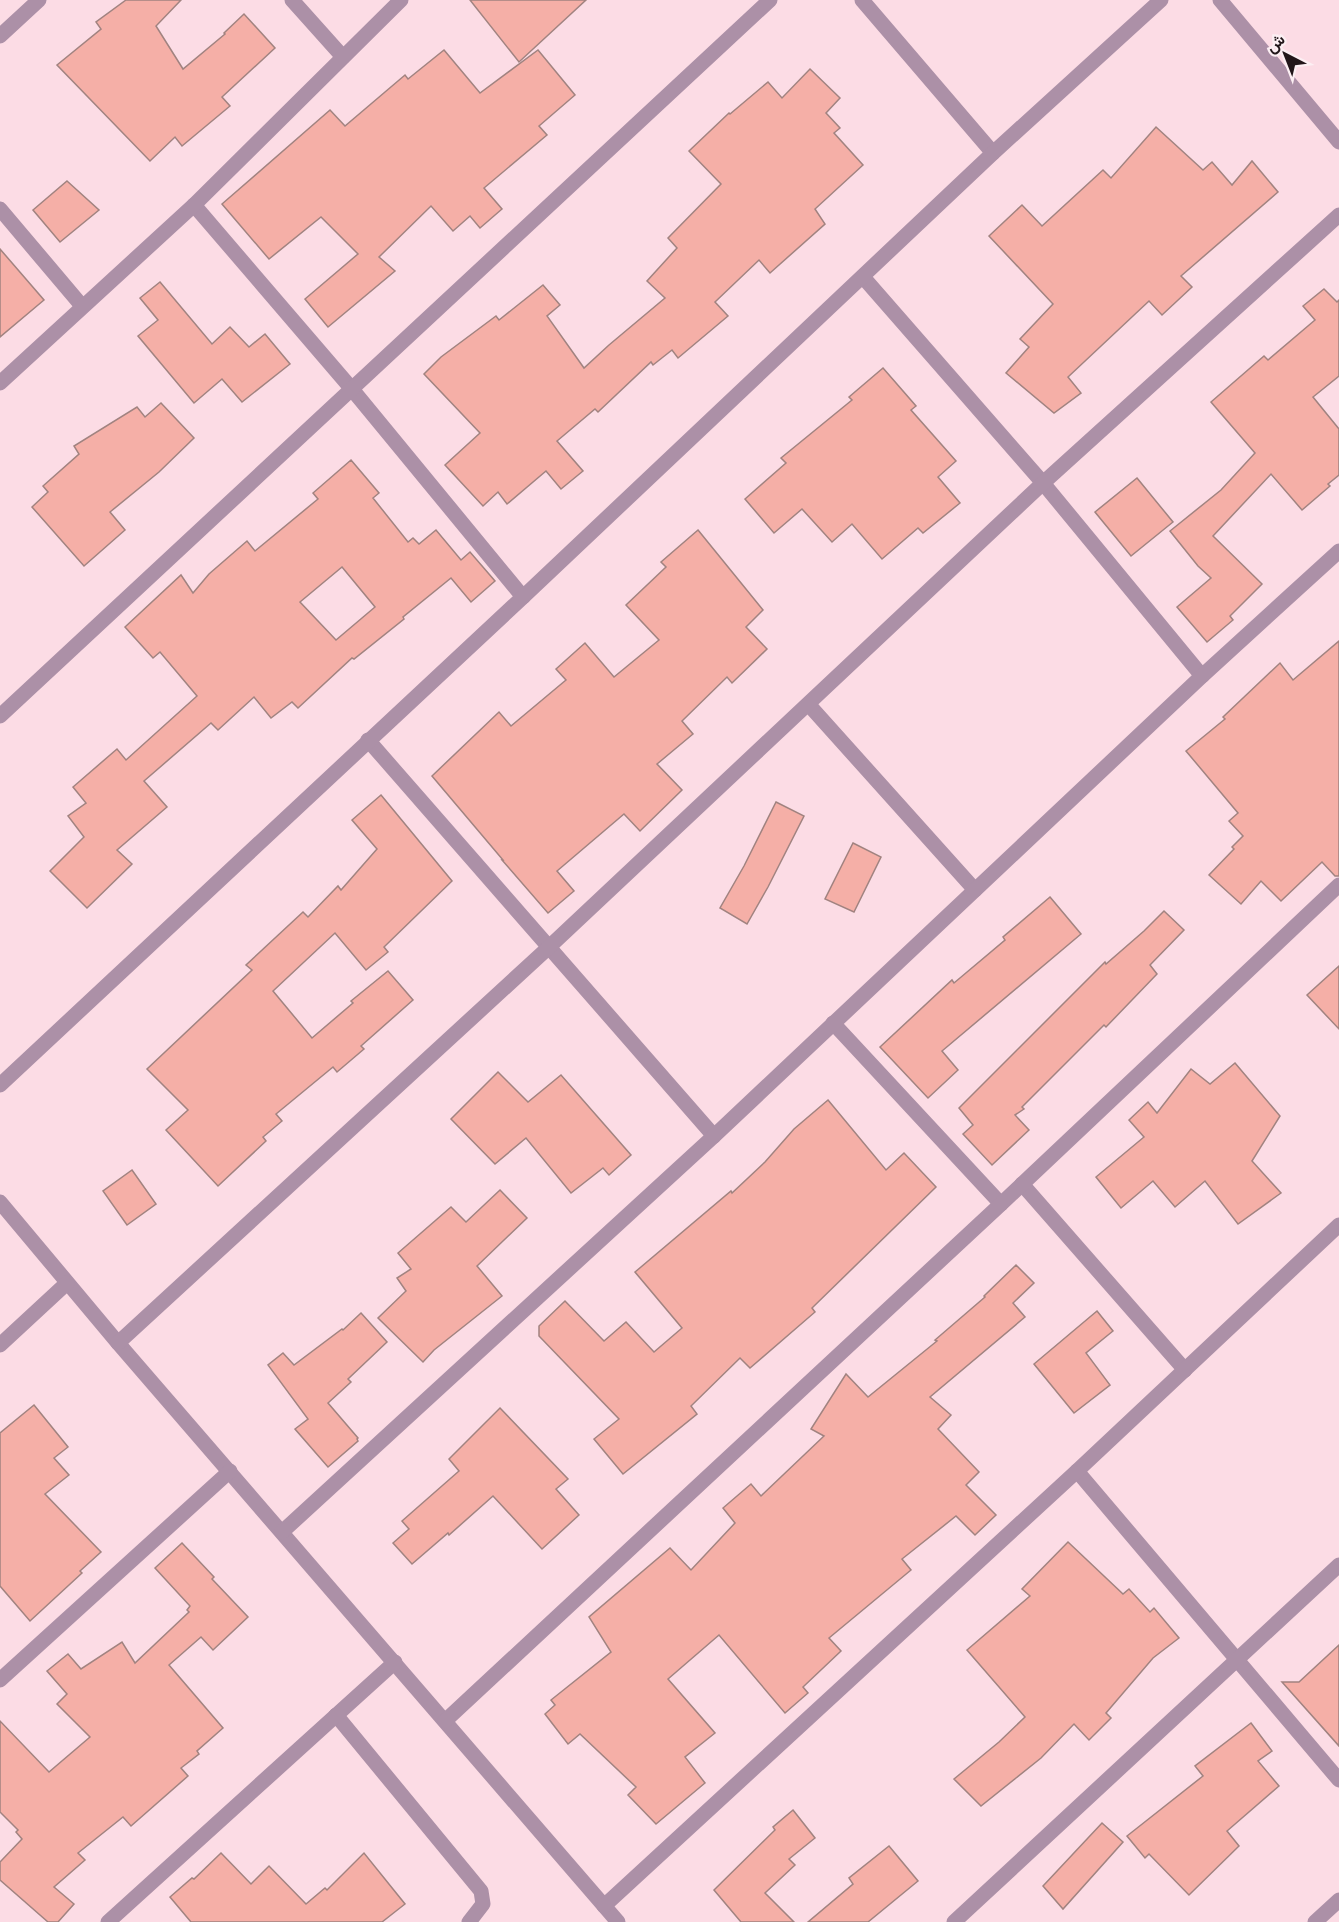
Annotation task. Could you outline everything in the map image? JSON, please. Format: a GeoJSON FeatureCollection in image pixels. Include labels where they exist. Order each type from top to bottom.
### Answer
{"type":"FeatureCollection","features":[{"type":"Feature","properties":{"kind":"street"},"geometry":{"type":"LineString","coordinates":[[0,36],[39,0]]}},
{"type":"Feature","properties":{"kind":"street"},"geometry":{"type":"LineString","coordinates":[[292,0],[343,57]]}},
{"type":"Feature","properties":{"kind":"street"},"geometry":{"type":"LineString","coordinates":[[0,383],[194,205],[401,0]]}},
{"type":"Feature","properties":{"kind":"street"},"geometry":{"type":"LineString","coordinates":[[0,716],[770,0]]}},
{"type":"Feature","properties":{"kind":"street"},"geometry":{"type":"LineString","coordinates":[[862,0],[993,153]]}},
{"type":"Feature","properties":{"kind":"street"},"geometry":{"type":"LineString","coordinates":[[0,1085],[523,597],[993,153],[1161,0]]}},
{"type":"Feature","properties":{"kind":"street"},"geometry":{"type":"LineString","coordinates":[[1220,0],[1339,142]]}},
{"type":"Feature","properties":{"kind":"street"},"geometry":{"type":"LineString","coordinates":[[194,205],[351,388],[523,597]]}},
{"type":"Feature","properties":{"kind":"street"},"geometry":{"type":"LineString","coordinates":[[0,209],[82,306]]}},
{"type":"Feature","properties":{"kind":"street"},"geometry":{"type":"LineString","coordinates":[[118,1343],[548,948],[1043,483],[1339,215]]}},
{"type":"Feature","properties":{"kind":"street"},"geometry":{"type":"LineString","coordinates":[[863,277],[1043,483],[1202,676]]}},
{"type":"Feature","properties":{"kind":"street"},"geometry":{"type":"LineString","coordinates":[[282,1532],[714,1136],[1202,676],[1336,561]]}},
{"type":"Feature","properties":{"kind":"street"},"geometry":{"type":"LineString","coordinates":[[808,705],[975,890]]}},
{"type":"Feature","properties":{"kind":"street"},"geometry":{"type":"LineString","coordinates":[[368,740],[714,1136]]}},
{"type":"Feature","properties":{"kind":"street"},"geometry":{"type":"LineString","coordinates":[[445,1721],[1001,1204],[1339,885]]}},
{"type":"Feature","properties":{"kind":"street"},"geometry":{"type":"LineString","coordinates":[[833,1023],[1001,1204]]}},
{"type":"Feature","properties":{"kind":"street"},"geometry":{"type":"LineString","coordinates":[[1022,1184],[1185,1370]]}},
{"type":"Feature","properties":{"kind":"street"},"geometry":{"type":"LineString","coordinates":[[0,1202],[118,1343],[618,1922]]}},
{"type":"Feature","properties":{"kind":"street"},"geometry":{"type":"LineString","coordinates":[[604,1906],[1077,1472],[1339,1225]]}},
{"type":"Feature","properties":{"kind":"street"},"geometry":{"type":"LineString","coordinates":[[0,1345],[67,1283]]}},
{"type":"Feature","properties":{"kind":"street"},"geometry":{"type":"LineString","coordinates":[[0,1680],[230,1471]]}},
{"type":"Feature","properties":{"kind":"street"},"geometry":{"type":"LineString","coordinates":[[1077,1472],[1339,1780]]}},
{"type":"Feature","properties":{"kind":"street"},"geometry":{"type":"LineString","coordinates":[[954,1922],[1339,1565]]}},
{"type":"Feature","properties":{"kind":"street"},"geometry":{"type":"LineString","coordinates":[[108,1922],[395,1662]]}},
{"type":"Feature","properties":{"kind":"street"},"geometry":{"type":"LineString","coordinates":[[336,1715],[480,1891],[483,1904],[469,1922]]}},
{"type":"Feature","properties":{"kind":"street"},"geometry":{"type":"LineString","coordinates":[[1315,1922],[1339,1900]]}},
{"type":"Feature","properties":{"kind":"building"},"geometry":{"type":"Polygon","coordinates":[[[126,0],[181,0],[156,26],[183,69],[225,34],[244,14],[275,48],[222,97],[230,106],[182,146],[175,137],[150,161],[57,65],[101,29],[96,22],[126,0]]]}},
{"type":"Feature","properties":{"kind":"building"},"geometry":{"type":"Polygon","coordinates":[[[470,0],[586,0],[519,62],[470,0]]]}},
{"type":"Feature","properties":{"kind":"building"},"geometry":{"type":"Polygon","coordinates":[[[444,50],[480,93],[538,50],[575,95],[539,126],[547,135],[484,188],[502,209],[480,228],[470,216],[453,231],[431,206],[379,257],[395,271],[328,327],[305,299],[358,254],[321,217],[269,259],[222,204],[330,110],[345,126],[405,75],[408,79],[444,50]]]}},
{"type":"Feature","properties":{"kind":"building"},"geometry":{"type":"Polygon","coordinates":[[[810,69],[840,98],[826,113],[840,128],[834,133],[863,165],[815,209],[825,224],[770,273],[759,260],[715,302],[728,316],[678,358],[672,350],[653,365],[651,362],[598,412],[595,409],[557,441],[583,471],[561,489],[546,471],[507,504],[498,492],[483,506],[445,465],[480,433],[424,374],[441,357],[496,316],[499,320],[543,285],[560,305],[547,316],[584,368],[665,298],[647,281],[677,248],[668,238],[721,184],[689,151],[729,113],[768,82],[782,98],[810,69]]]}},
{"type":"Feature","properties":{"kind":"building"},"geometry":{"type":"Polygon","coordinates":[[[1156,127],[1203,170],[1212,162],[1232,185],[1252,161],[1278,192],[1181,276],[1192,287],[1162,315],[1149,301],[1068,377],[1081,393],[1054,413],[1006,373],[1029,347],[1020,339],[1053,304],[989,236],[1022,205],[1042,226],[1103,170],[1111,178],[1156,127]]]}},
{"type":"Feature","properties":{"kind":"building"},"geometry":{"type":"Polygon","coordinates":[[[67,181],[99,210],[60,242],[33,210],[67,181]]]}},
{"type":"Feature","properties":{"kind":"building"},"geometry":{"type":"Polygon","coordinates":[[[0,249],[44,300],[0,337],[0,249]]]}},
{"type":"Feature","properties":{"kind":"building"},"geometry":{"type":"Polygon","coordinates":[[[160,282],[212,344],[230,327],[249,347],[265,334],[290,364],[242,402],[222,379],[194,403],[138,336],[158,320],[140,298],[160,282]]]}},
{"type":"Feature","properties":{"kind":"building"},"geometry":{"type":"Polygon","coordinates":[[[1324,289],[1337,302],[1339,300],[1339,376],[1313,397],[1339,429],[1339,475],[1328,484],[1330,486],[1302,510],[1271,474],[1213,536],[1262,584],[1230,616],[1233,620],[1207,642],[1177,607],[1211,578],[1198,566],[1170,531],[1221,490],[1255,453],[1211,402],[1264,356],[1268,360],[1315,320],[1303,306],[1324,289]]]}},
{"type":"Feature","properties":{"kind":"building"},"geometry":{"type":"Polygon","coordinates":[[[883,368],[916,406],[911,410],[956,461],[938,477],[960,503],[923,533],[918,528],[882,559],[852,524],[832,542],[802,509],[774,533],[745,499],[786,463],[781,458],[852,400],[849,397],[883,368]]]}},
{"type":"Feature","properties":{"kind":"building"},"geometry":{"type":"Polygon","coordinates":[[[161,403],[194,438],[159,472],[110,512],[125,530],[84,566],[32,507],[48,492],[43,486],[79,454],[74,446],[137,407],[145,417],[161,403]]]}},
{"type":"Feature","properties":{"kind":"building"},"geometry":{"type":"Polygon","coordinates":[[[351,460],[379,493],[373,498],[408,542],[413,538],[419,544],[436,530],[461,560],[470,552],[495,581],[471,602],[451,578],[403,617],[404,619],[354,659],[352,658],[298,708],[292,702],[271,718],[254,697],[218,730],[211,723],[144,781],[167,807],[117,850],[132,864],[87,908],[50,871],[84,837],[68,816],[86,803],[73,787],[117,749],[126,760],[197,696],[160,652],[153,658],[125,627],[181,575],[193,593],[209,574],[247,541],[255,551],[318,499],[313,493],[351,460]],[[342,567],[300,602],[336,640],[375,607],[342,567]]]}},
{"type":"Feature","properties":{"kind":"building"},"geometry":{"type":"Polygon","coordinates":[[[1137,478],[1173,522],[1131,556],[1095,512],[1137,478]]]}},
{"type":"Feature","properties":{"kind":"building"},"geometry":{"type":"Polygon","coordinates":[[[698,530],[763,610],[746,627],[767,649],[732,683],[727,677],[682,721],[693,734],[657,764],[682,790],[640,831],[624,814],[557,871],[574,891],[548,913],[432,776],[499,712],[511,726],[566,680],[556,669],[585,643],[614,677],[659,640],[626,605],[666,567],[661,562],[698,530]]]}},
{"type":"Feature","properties":{"kind":"building"},"geometry":{"type":"Polygon","coordinates":[[[1339,641],[1339,876],[1335,876],[1322,862],[1281,901],[1261,881],[1241,904],[1209,875],[1243,836],[1229,821],[1238,813],[1186,751],[1225,719],[1223,717],[1280,663],[1293,680],[1339,641]]]}},
{"type":"Feature","properties":{"kind":"building"},"geometry":{"type":"Polygon","coordinates":[[[381,795],[452,881],[384,947],[388,952],[366,970],[335,933],[273,991],[312,1038],[353,1003],[351,1001],[388,971],[413,1000],[361,1046],[364,1049],[337,1072],[333,1067],[276,1114],[282,1121],[263,1137],[266,1141],[218,1186],[166,1130],[188,1110],[147,1069],[252,970],[246,965],[303,912],[308,917],[338,886],[341,890],[377,849],[352,820],[381,795]]]}},
{"type":"Feature","properties":{"kind":"building"},"geometry":{"type":"Polygon","coordinates":[[[776,802],[804,816],[747,924],[720,908],[776,802]]]}},
{"type":"Feature","properties":{"kind":"building"},"geometry":{"type":"Polygon","coordinates":[[[853,843],[881,857],[854,912],[825,899],[853,843]]]}},
{"type":"Feature","properties":{"kind":"building"},"geometry":{"type":"Polygon","coordinates":[[[1050,897],[1081,934],[942,1051],[958,1070],[928,1098],[880,1047],[952,980],[954,983],[1005,940],[1003,937],[1050,897]]]}},
{"type":"Feature","properties":{"kind":"building"},"geometry":{"type":"Polygon","coordinates":[[[1164,911],[1184,930],[1150,965],[1157,974],[1106,1027],[1104,1025],[1022,1107],[1024,1109],[1015,1115],[1029,1130],[992,1165],[963,1134],[973,1125],[959,1108],[1105,962],[1106,964],[1164,911]]]}},
{"type":"Feature","properties":{"kind":"building"},"geometry":{"type":"Polygon","coordinates":[[[1339,966],[1339,1029],[1307,995],[1339,966]]]}},
{"type":"Feature","properties":{"kind":"building"},"geometry":{"type":"Polygon","coordinates":[[[1235,1063],[1280,1116],[1252,1161],[1281,1193],[1238,1224],[1205,1181],[1175,1207],[1153,1181],[1121,1208],[1096,1177],[1144,1137],[1129,1120],[1148,1102],[1157,1113],[1191,1069],[1210,1084],[1235,1063]]]}},
{"type":"Feature","properties":{"kind":"building"},"geometry":{"type":"Polygon","coordinates":[[[498,1072],[528,1102],[561,1075],[631,1155],[609,1175],[603,1168],[571,1193],[526,1138],[495,1164],[451,1119],[498,1072]]]}},
{"type":"Feature","properties":{"kind":"building"},"geometry":{"type":"Polygon","coordinates":[[[828,1100],[886,1170],[904,1153],[936,1187],[812,1308],[815,1312],[750,1368],[740,1358],[691,1406],[697,1414],[623,1474],[594,1439],[619,1419],[539,1336],[539,1326],[565,1301],[604,1341],[626,1322],[654,1352],[682,1328],[635,1272],[731,1191],[732,1193],[765,1162],[794,1129],[828,1100]]]}},
{"type":"Feature","properties":{"kind":"building"},"geometry":{"type":"Polygon","coordinates":[[[132,1170],[156,1204],[127,1225],[103,1191],[132,1170]]]}},
{"type":"Feature","properties":{"kind":"building"},"geometry":{"type":"Polygon","coordinates":[[[500,1190],[527,1218],[477,1266],[502,1296],[434,1350],[423,1362],[378,1318],[406,1291],[397,1278],[411,1269],[398,1253],[451,1207],[466,1222],[500,1190]]]}},
{"type":"Feature","properties":{"kind":"building"},"geometry":{"type":"Polygon","coordinates":[[[1016,1265],[1034,1283],[1013,1303],[1025,1317],[930,1397],[951,1415],[938,1429],[979,1472],[966,1485],[996,1515],[975,1535],[956,1516],[902,1559],[911,1570],[829,1638],[841,1651],[803,1687],[808,1693],[785,1713],[719,1635],[668,1679],[715,1733],[685,1757],[705,1783],[656,1824],[628,1795],[636,1787],[580,1734],[568,1744],[545,1714],[555,1705],[551,1700],[611,1652],[589,1617],[670,1548],[691,1570],[735,1523],[723,1508],[751,1484],[761,1496],[824,1436],[811,1429],[846,1374],[868,1397],[937,1341],[935,1340],[985,1297],[1016,1265]]]}},
{"type":"Feature","properties":{"kind":"building"},"geometry":{"type":"Polygon","coordinates":[[[1097,1311],[1113,1331],[1086,1353],[1110,1385],[1074,1413],[1034,1364],[1097,1311]]]}},
{"type":"Feature","properties":{"kind":"building"},"geometry":{"type":"Polygon","coordinates":[[[361,1313],[387,1342],[348,1379],[351,1382],[328,1403],[358,1438],[358,1441],[328,1467],[295,1429],[308,1419],[268,1365],[283,1353],[294,1365],[343,1330],[361,1313]]]}},
{"type":"Feature","properties":{"kind":"building"},"geometry":{"type":"Polygon","coordinates":[[[34,1405],[68,1447],[54,1458],[69,1475],[45,1494],[101,1552],[80,1571],[82,1573],[30,1621],[0,1586],[0,1433],[34,1405]]]}},
{"type":"Feature","properties":{"kind":"building"},"geometry":{"type":"Polygon","coordinates":[[[500,1408],[568,1479],[556,1489],[579,1515],[542,1549],[493,1496],[412,1564],[393,1543],[409,1529],[402,1521],[459,1471],[449,1459],[500,1408]]]}},
{"type":"Feature","properties":{"kind":"building"},"geometry":{"type":"Polygon","coordinates":[[[1068,1542],[1123,1594],[1129,1589],[1150,1612],[1154,1608],[1179,1638],[1153,1658],[1106,1713],[1111,1718],[1089,1740],[1074,1724],[1041,1758],[981,1806],[954,1779],[1025,1717],[967,1650],[1030,1596],[1022,1589],[1068,1542]]]}},
{"type":"Feature","properties":{"kind":"building"},"geometry":{"type":"Polygon","coordinates":[[[182,1543],[248,1617],[213,1650],[201,1637],[169,1665],[223,1728],[197,1751],[199,1754],[181,1768],[188,1776],[131,1826],[123,1817],[78,1853],[85,1860],[54,1887],[74,1904],[58,1922],[48,1922],[0,1880],[0,1862],[22,1839],[16,1832],[18,1830],[0,1812],[0,1721],[49,1772],[90,1737],[57,1704],[67,1694],[47,1671],[68,1654],[81,1669],[122,1642],[135,1663],[189,1612],[187,1610],[190,1606],[155,1568],[182,1543]]]}},
{"type":"Feature","properties":{"kind":"building"},"geometry":{"type":"Polygon","coordinates":[[[1339,1645],[1339,1746],[1282,1682],[1299,1682],[1339,1645]]]}},
{"type":"Feature","properties":{"kind":"building"},"geometry":{"type":"Polygon","coordinates":[[[1251,1723],[1272,1751],[1258,1761],[1279,1786],[1227,1831],[1239,1846],[1189,1895],[1149,1854],[1145,1858],[1127,1836],[1203,1776],[1195,1766],[1251,1723]]]}},
{"type":"Feature","properties":{"kind":"building"},"geometry":{"type":"Polygon","coordinates":[[[793,1810],[815,1838],[789,1859],[795,1865],[765,1893],[794,1922],[741,1922],[714,1890],[775,1830],[773,1827],[793,1810]]]}},
{"type":"Feature","properties":{"kind":"building"},"geometry":{"type":"Polygon","coordinates":[[[1102,1823],[1123,1842],[1063,1909],[1043,1886],[1102,1823]]]}},
{"type":"Feature","properties":{"kind":"building"},"geometry":{"type":"Polygon","coordinates":[[[889,1846],[918,1881],[868,1922],[808,1922],[853,1884],[849,1878],[889,1846]]]}},
{"type":"Feature","properties":{"kind":"building"},"geometry":{"type":"Polygon","coordinates":[[[221,1853],[251,1884],[269,1866],[306,1904],[325,1888],[327,1890],[364,1853],[405,1904],[382,1922],[191,1922],[170,1897],[192,1878],[194,1879],[221,1853]]]}}]}
